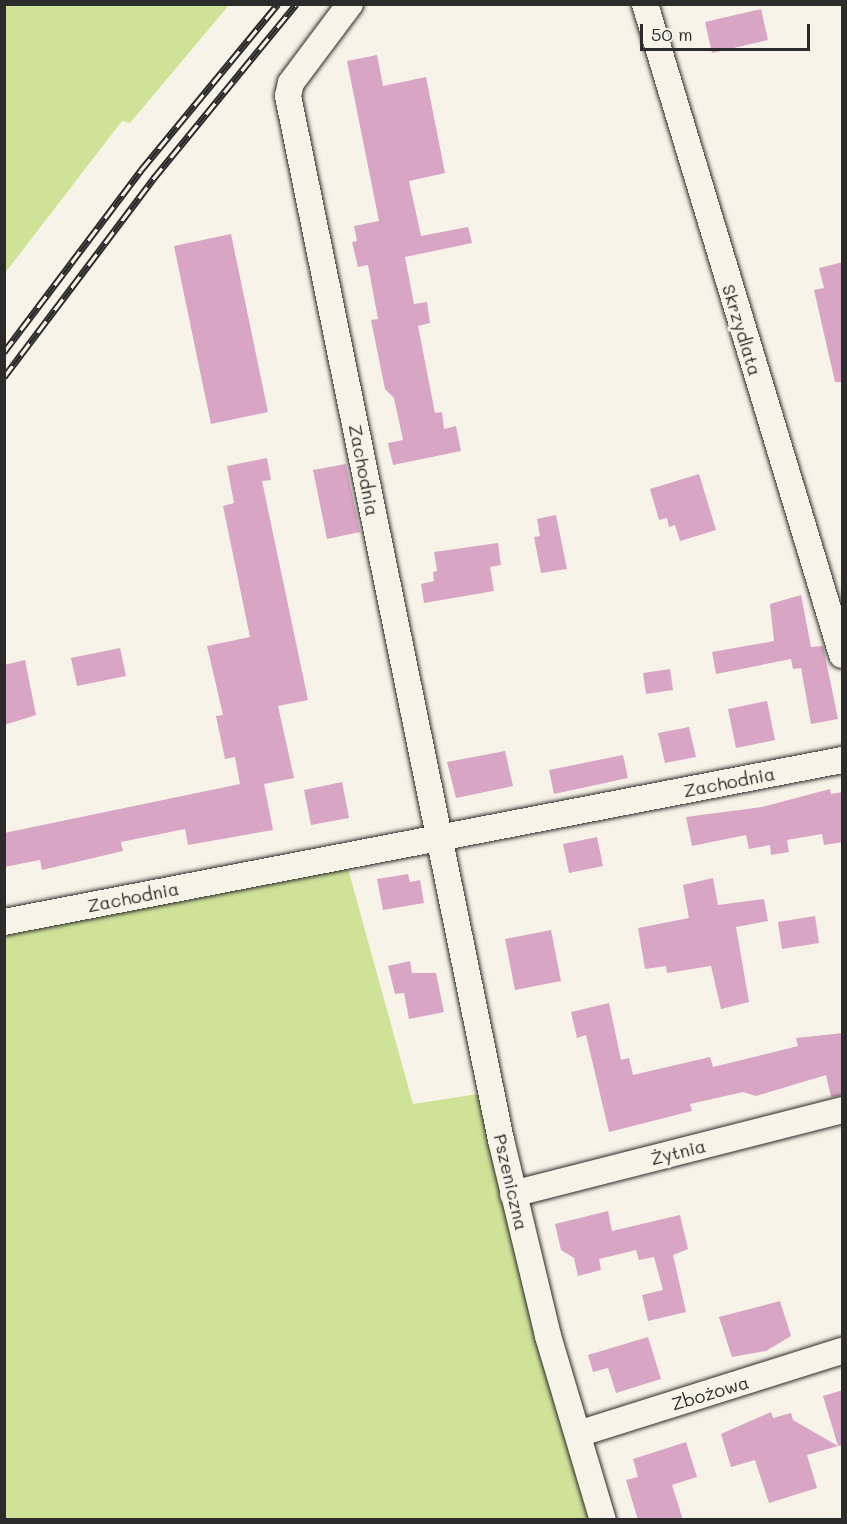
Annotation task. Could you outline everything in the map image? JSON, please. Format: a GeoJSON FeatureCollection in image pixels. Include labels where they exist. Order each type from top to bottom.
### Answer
{"type":"FeatureCollection","features":[{"type":"Feature","properties":{"kind":"street","name":"Zachodnia"},"geometry":{"type":"LineString","coordinates":[[350,4],[291,83],[289,101],[438,839]]}},
{"type":"Feature","properties":{"kind":"street","name":"Skrzydlata"},"geometry":{"type":"LineString","coordinates":[[645,4],[843,655]]}},
{"type":"Feature","properties":{"kind":"street","name":"Zachodnia"},"geometry":{"type":"LineString","coordinates":[[4,922],[843,760]]}},
{"type":"Feature","properties":{"kind":"street","name":"Pszeniczna"},"geometry":{"type":"LineString","coordinates":[[438,839],[513,1194],[603,1520]]}},
{"type":"Feature","properties":{"kind":"street","name":"Żytnia"},"geometry":{"type":"LineString","coordinates":[[513,1194],[843,1110]]}},
{"type":"Feature","properties":{"kind":"street","name":"Zbożowa"},"geometry":{"type":"LineString","coordinates":[[578,1434],[843,1351]]}},
{"type":"Feature","properties":{"kind":"green space"},"geometry":{"type":"Polygon","coordinates":[[[5,4],[229,5],[130,123],[122,121],[5,273],[5,4]]]}},
{"type":"Feature","properties":{"kind":"green space"},"geometry":{"type":"Polygon","coordinates":[[[345,858],[413,1104],[491,1092],[603,1519],[5,1520],[5,922],[345,858]]]}},
{"type":"Feature","properties":{"kind":"building"},"geometry":{"type":"Polygon","coordinates":[[[761,9],[768,40],[712,53],[705,22],[761,9]]]}},
{"type":"Feature","properties":{"kind":"building"},"geometry":{"type":"Polygon","coordinates":[[[377,55],[383,86],[426,77],[445,173],[409,181],[421,236],[468,227],[472,243],[405,257],[414,304],[427,302],[430,323],[418,326],[435,413],[442,412],[444,429],[456,426],[461,451],[393,465],[388,443],[403,440],[394,398],[385,389],[371,320],[378,319],[368,265],[358,267],[352,242],[357,241],[354,226],[379,221],[347,61],[377,55]]]}},
{"type":"Feature","properties":{"kind":"building"},"geometry":{"type":"Polygon","coordinates":[[[231,234],[268,412],[211,424],[174,246],[231,234]]]}},
{"type":"Feature","properties":{"kind":"building"},"geometry":{"type":"Polygon","coordinates":[[[843,262],[843,382],[835,382],[814,290],[824,288],[819,268],[843,262]]]}},
{"type":"Feature","properties":{"kind":"building"},"geometry":{"type":"Polygon","coordinates":[[[267,458],[271,480],[262,481],[308,700],[278,706],[294,778],[264,784],[273,830],[188,845],[185,829],[121,842],[123,851],[42,870],[40,860],[4,867],[4,833],[240,784],[235,757],[225,759],[216,716],[223,715],[207,646],[250,637],[223,506],[234,503],[227,466],[267,458]]]}},
{"type":"Feature","properties":{"kind":"building"},"geometry":{"type":"Polygon","coordinates":[[[346,464],[360,532],[327,539],[313,470],[346,464]]]}},
{"type":"Feature","properties":{"kind":"building"},"geometry":{"type":"Polygon","coordinates":[[[699,474],[716,530],[680,541],[675,525],[669,527],[667,518],[659,520],[650,489],[699,474]]]}},
{"type":"Feature","properties":{"kind":"building"},"geometry":{"type":"Polygon","coordinates":[[[556,515],[567,569],[541,573],[534,537],[540,536],[537,519],[556,515]]]}},
{"type":"Feature","properties":{"kind":"building"},"geometry":{"type":"Polygon","coordinates":[[[498,543],[501,565],[490,567],[494,591],[424,603],[421,584],[434,581],[433,572],[437,571],[434,552],[498,543]]]}},
{"type":"Feature","properties":{"kind":"building"},"geometry":{"type":"Polygon","coordinates":[[[801,595],[811,647],[823,646],[838,719],[811,724],[801,668],[793,669],[791,659],[716,674],[712,652],[774,641],[770,604],[801,595]]]}},
{"type":"Feature","properties":{"kind":"building"},"geometry":{"type":"Polygon","coordinates":[[[120,648],[126,676],[77,686],[71,658],[120,648]]]}},
{"type":"Feature","properties":{"kind":"building"},"geometry":{"type":"Polygon","coordinates":[[[25,660],[36,715],[4,725],[4,665],[25,660]]]}},
{"type":"Feature","properties":{"kind":"building"},"geometry":{"type":"Polygon","coordinates":[[[670,669],[673,690],[646,694],[643,673],[670,669]]]}},
{"type":"Feature","properties":{"kind":"building"},"geometry":{"type":"Polygon","coordinates":[[[767,701],[775,740],[736,748],[728,709],[767,701]]]}},
{"type":"Feature","properties":{"kind":"building"},"geometry":{"type":"Polygon","coordinates":[[[689,727],[696,757],[665,763],[658,733],[689,727]]]}},
{"type":"Feature","properties":{"kind":"building"},"geometry":{"type":"Polygon","coordinates":[[[505,751],[513,786],[456,798],[447,762],[505,751]]]}},
{"type":"Feature","properties":{"kind":"building"},"geometry":{"type":"Polygon","coordinates":[[[623,755],[628,778],[554,794],[549,770],[623,755]]]}},
{"type":"Feature","properties":{"kind":"building"},"geometry":{"type":"Polygon","coordinates":[[[342,782],[349,818],[311,825],[304,790],[342,782]]]}},
{"type":"Feature","properties":{"kind":"building"},"geometry":{"type":"Polygon","coordinates":[[[830,789],[831,794],[843,792],[843,842],[824,845],[822,834],[787,840],[789,852],[771,855],[770,845],[749,849],[746,835],[692,846],[686,817],[762,807],[830,789]]]}},
{"type":"Feature","properties":{"kind":"building"},"geometry":{"type":"Polygon","coordinates":[[[597,837],[603,866],[569,873],[563,844],[597,837]]]}},
{"type":"Feature","properties":{"kind":"building"},"geometry":{"type":"Polygon","coordinates":[[[408,874],[410,882],[420,880],[424,903],[383,910],[377,879],[408,874]]]}},
{"type":"Feature","properties":{"kind":"building"},"geometry":{"type":"Polygon","coordinates":[[[713,878],[718,905],[764,899],[768,921],[736,927],[749,1002],[721,1009],[711,966],[667,973],[666,966],[645,969],[638,928],[689,918],[683,885],[713,878]]]}},
{"type":"Feature","properties":{"kind":"building"},"geometry":{"type":"Polygon","coordinates":[[[815,916],[819,943],[782,949],[778,922],[815,916]]]}},
{"type":"Feature","properties":{"kind":"building"},"geometry":{"type":"Polygon","coordinates":[[[551,930],[561,981],[515,990],[505,939],[551,930]]]}},
{"type":"Feature","properties":{"kind":"building"},"geometry":{"type":"Polygon","coordinates":[[[410,961],[412,973],[436,973],[444,1012],[409,1019],[404,993],[395,994],[388,966],[410,961]]]}},
{"type":"Feature","properties":{"kind":"building"},"geometry":{"type":"Polygon","coordinates":[[[609,1003],[621,1060],[629,1058],[633,1075],[710,1057],[713,1067],[798,1046],[796,1038],[843,1033],[843,1095],[831,1097],[826,1075],[756,1096],[743,1092],[690,1104],[692,1111],[609,1132],[586,1035],[577,1038],[571,1012],[609,1003]]]}},
{"type":"Feature","properties":{"kind":"building"},"geometry":{"type":"Polygon","coordinates":[[[608,1211],[612,1231],[680,1215],[688,1249],[673,1255],[686,1312],[648,1321],[642,1295],[663,1290],[654,1257],[639,1260],[636,1250],[599,1259],[601,1270],[578,1276],[574,1258],[561,1250],[555,1224],[608,1211]]]}},
{"type":"Feature","properties":{"kind":"building"},"geometry":{"type":"Polygon","coordinates":[[[780,1301],[791,1336],[766,1351],[732,1357],[719,1317],[780,1301]]]}},
{"type":"Feature","properties":{"kind":"building"},"geometry":{"type":"Polygon","coordinates":[[[648,1337],[661,1379],[616,1393],[608,1368],[593,1372],[588,1355],[648,1337]]]}},
{"type":"Feature","properties":{"kind":"building"},"geometry":{"type":"Polygon","coordinates":[[[843,1390],[843,1445],[838,1446],[823,1396],[843,1390]]]}},
{"type":"Feature","properties":{"kind":"building"},"geometry":{"type":"Polygon","coordinates":[[[771,1412],[773,1418],[791,1413],[793,1420],[838,1446],[807,1455],[817,1488],[769,1503],[755,1460],[731,1467],[721,1434],[771,1412]]]}},
{"type":"Feature","properties":{"kind":"building"},"geometry":{"type":"Polygon","coordinates":[[[686,1442],[697,1477],[672,1485],[683,1520],[638,1520],[626,1480],[638,1477],[633,1459],[686,1442]]]}},
{"type":"Feature","properties":{"kind":"railway"},"geometry":{"type":"LineString","coordinates":[[4,352],[141,170],[278,4]]}},
{"type":"Feature","properties":{"kind":"railway"},"geometry":{"type":"LineString","coordinates":[[4,377],[153,179],[296,4]]}}]}
